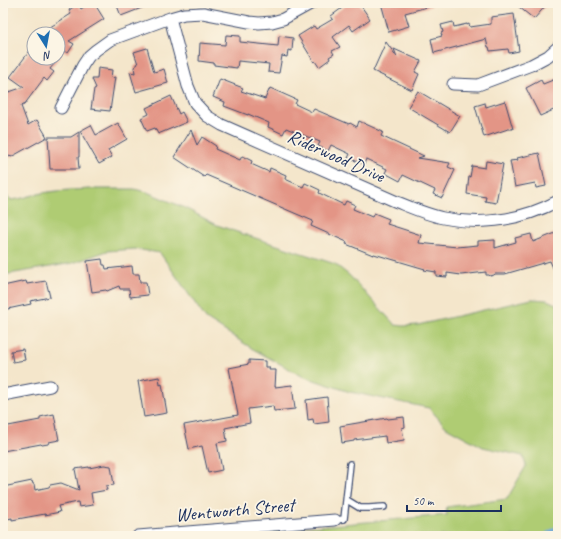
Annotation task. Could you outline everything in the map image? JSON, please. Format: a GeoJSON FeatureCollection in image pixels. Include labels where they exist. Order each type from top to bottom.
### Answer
{"type":"FeatureCollection","features":[{"type":"Feature","properties":{"kind":"street"},"geometry":{"type":"LineString","coordinates":[[61,108],[89,56],[110,40],[184,14],[203,13],[249,22],[272,22],[283,19],[312,3]]}},
{"type":"Feature","properties":{"kind":"street","name":"Riderwood Drive"},"geometry":{"type":"LineString","coordinates":[[170,18],[188,86],[195,103],[206,116],[222,125],[397,202],[442,218],[491,222],[538,211],[558,201]]}},
{"type":"Feature","properties":{"kind":"street"},"geometry":{"type":"LineString","coordinates":[[453,84],[478,85],[531,65],[548,56],[558,47]]}},
{"type":"Feature","properties":{"kind":"street"},"geometry":{"type":"LineString","coordinates":[[3,395],[50,386]]}},
{"type":"Feature","properties":{"kind":"street","name":"Wentworth Street"},"geometry":{"type":"LineString","coordinates":[[138,536],[335,520]]}},
{"type":"Feature","properties":{"kind":"lane"},"geometry":{"type":"LineString","coordinates":[[335,520],[344,519],[350,464]]}},
{"type":"Feature","properties":{"kind":"lane"},"geometry":{"type":"LineString","coordinates":[[347,500],[360,508],[384,507]]}},
{"type":"Feature","properties":{"kind":"green space"},"geometry":{"type":"Polygon","coordinates":[[[134,189],[147,192],[185,208],[217,225],[335,264],[350,276],[395,325],[418,325],[532,299],[547,300],[558,305],[558,536],[206,536],[447,515],[446,507],[507,499],[526,466],[523,456],[483,447],[446,427],[429,408],[350,392],[302,376],[253,349],[206,319],[160,253],[135,249],[107,251],[73,263],[3,275],[3,193],[11,200],[64,190],[134,189]]]}},
{"type":"Feature","properties":{"kind":"building"},"geometry":{"type":"Polygon","coordinates":[[[90,3],[94,3],[104,19],[69,41],[74,44],[68,53],[66,52],[66,26],[52,26],[71,14],[69,10],[78,4],[81,9],[90,3]]]}},
{"type":"Feature","properties":{"kind":"building"},"geometry":{"type":"Polygon","coordinates":[[[116,3],[152,3],[152,4],[121,16],[116,3]]]}},
{"type":"Feature","properties":{"kind":"building"},"geometry":{"type":"Polygon","coordinates":[[[349,3],[359,3],[370,19],[353,31],[349,25],[333,37],[340,47],[332,51],[334,54],[329,57],[330,59],[319,67],[315,61],[314,62],[298,36],[314,26],[316,29],[333,19],[331,16],[349,3]]]}},
{"type":"Feature","properties":{"kind":"building"},"geometry":{"type":"Polygon","coordinates":[[[381,3],[431,3],[431,6],[405,13],[409,26],[389,32],[381,3]]]}},
{"type":"Feature","properties":{"kind":"building"},"geometry":{"type":"Polygon","coordinates":[[[514,3],[548,3],[534,19],[514,3]]]}},
{"type":"Feature","properties":{"kind":"building"},"geometry":{"type":"Polygon","coordinates":[[[514,14],[519,51],[509,53],[508,49],[490,51],[486,39],[434,53],[431,39],[442,36],[441,33],[443,32],[441,25],[453,22],[454,27],[467,24],[469,24],[470,27],[491,24],[491,17],[514,14]]]}},
{"type":"Feature","properties":{"kind":"building"},"geometry":{"type":"Polygon","coordinates":[[[226,35],[240,36],[240,42],[278,46],[279,36],[293,38],[292,51],[288,50],[287,57],[282,56],[279,73],[268,72],[269,64],[238,61],[237,68],[214,65],[214,63],[199,61],[200,43],[225,45],[226,35]]]}},
{"type":"Feature","properties":{"kind":"building"},"geometry":{"type":"Polygon","coordinates":[[[386,42],[397,57],[394,49],[421,61],[415,72],[419,74],[412,90],[373,71],[386,42]]]}},
{"type":"Feature","properties":{"kind":"building"},"geometry":{"type":"Polygon","coordinates":[[[147,48],[154,72],[164,69],[168,83],[136,92],[130,72],[135,73],[134,67],[138,64],[134,52],[147,48]]]}},
{"type":"Feature","properties":{"kind":"building"},"geometry":{"type":"Polygon","coordinates":[[[26,56],[26,66],[52,66],[50,69],[54,72],[47,81],[44,78],[24,105],[21,106],[28,125],[37,120],[47,137],[3,160],[3,94],[24,87],[10,77],[26,56]]]}},
{"type":"Feature","properties":{"kind":"building"},"geometry":{"type":"Polygon","coordinates":[[[98,68],[112,70],[111,78],[115,77],[110,111],[91,109],[94,89],[96,88],[92,79],[97,79],[98,68]]]}},
{"type":"Feature","properties":{"kind":"building"},"geometry":{"type":"Polygon","coordinates":[[[558,78],[558,108],[540,116],[526,88],[541,80],[543,84],[558,78]]]}},
{"type":"Feature","properties":{"kind":"building"},"geometry":{"type":"Polygon","coordinates":[[[220,79],[243,88],[241,91],[265,99],[270,88],[297,100],[295,104],[312,112],[314,109],[357,127],[359,121],[383,132],[381,136],[424,156],[418,158],[450,163],[448,167],[455,170],[442,198],[433,194],[435,190],[403,175],[400,181],[385,173],[387,169],[366,159],[364,164],[348,158],[350,154],[331,145],[328,151],[318,146],[320,142],[286,128],[283,134],[268,127],[269,123],[224,106],[225,102],[213,97],[220,79]]]}},
{"type":"Feature","properties":{"kind":"building"},"geometry":{"type":"Polygon","coordinates":[[[418,91],[460,116],[450,132],[408,107],[418,91]]]}},
{"type":"Feature","properties":{"kind":"building"},"geometry":{"type":"Polygon","coordinates":[[[171,96],[179,114],[182,112],[187,122],[158,134],[155,128],[147,131],[141,118],[149,114],[146,108],[171,96]]]}},
{"type":"Feature","properties":{"kind":"building"},"geometry":{"type":"Polygon","coordinates":[[[505,101],[513,129],[508,129],[484,137],[475,106],[485,103],[486,107],[505,101]]]}},
{"type":"Feature","properties":{"kind":"building"},"geometry":{"type":"Polygon","coordinates":[[[118,123],[127,139],[108,150],[112,157],[99,164],[80,131],[91,125],[96,135],[118,123]]]}},
{"type":"Feature","properties":{"kind":"building"},"geometry":{"type":"Polygon","coordinates":[[[191,130],[197,145],[202,137],[216,146],[215,149],[240,160],[242,156],[252,161],[251,164],[269,172],[270,168],[286,175],[285,179],[303,187],[305,183],[320,190],[319,193],[344,205],[346,201],[355,205],[353,209],[372,217],[374,213],[389,219],[387,224],[421,235],[419,243],[457,247],[478,245],[478,241],[495,240],[495,248],[516,242],[515,238],[531,234],[533,242],[558,232],[558,279],[550,261],[505,274],[495,274],[490,276],[486,275],[486,272],[461,275],[447,273],[447,277],[436,276],[436,272],[424,270],[425,269],[374,254],[373,255],[346,244],[347,242],[311,226],[313,221],[206,175],[204,177],[174,157],[191,130]]]}},
{"type":"Feature","properties":{"kind":"building"},"geometry":{"type":"Polygon","coordinates":[[[79,132],[79,169],[50,169],[48,137],[71,137],[79,132]]]}},
{"type":"Feature","properties":{"kind":"building"},"geometry":{"type":"Polygon","coordinates":[[[539,153],[546,186],[536,188],[535,183],[515,187],[510,161],[539,153]]]}},
{"type":"Feature","properties":{"kind":"building"},"geometry":{"type":"Polygon","coordinates":[[[486,161],[503,164],[496,203],[485,201],[486,197],[467,194],[472,166],[485,168],[486,161]]]}},
{"type":"Feature","properties":{"kind":"building"},"geometry":{"type":"Polygon","coordinates":[[[102,259],[103,265],[105,265],[106,269],[132,266],[133,274],[139,274],[140,282],[146,282],[148,295],[130,297],[129,289],[120,289],[119,286],[107,291],[92,292],[87,261],[102,259]]]}},
{"type":"Feature","properties":{"kind":"building"},"geometry":{"type":"Polygon","coordinates":[[[26,281],[27,284],[46,281],[50,297],[30,301],[31,304],[3,310],[3,286],[26,281]]]}},
{"type":"Feature","properties":{"kind":"building"},"geometry":{"type":"Polygon","coordinates":[[[23,349],[25,360],[13,362],[11,351],[23,349]]]}},
{"type":"Feature","properties":{"kind":"building"},"geometry":{"type":"Polygon","coordinates":[[[249,360],[265,361],[265,367],[270,367],[269,370],[276,370],[275,387],[292,385],[295,409],[274,411],[273,406],[248,409],[250,423],[225,428],[227,441],[217,443],[222,470],[208,473],[202,446],[189,449],[184,425],[238,415],[229,368],[249,364],[249,360]]]}},
{"type":"Feature","properties":{"kind":"building"},"geometry":{"type":"Polygon","coordinates":[[[159,377],[160,385],[162,384],[167,413],[144,417],[138,381],[159,377]]]}},
{"type":"Feature","properties":{"kind":"building"},"geometry":{"type":"Polygon","coordinates":[[[327,397],[329,422],[314,424],[313,419],[308,420],[306,400],[327,397]]]}},
{"type":"Feature","properties":{"kind":"building"},"geometry":{"type":"Polygon","coordinates":[[[54,414],[59,440],[49,442],[48,444],[3,451],[3,427],[40,420],[40,417],[54,414]]]}},
{"type":"Feature","properties":{"kind":"building"},"geometry":{"type":"Polygon","coordinates":[[[404,417],[405,427],[402,428],[404,440],[386,443],[385,436],[342,443],[340,426],[387,418],[404,417]]]}},
{"type":"Feature","properties":{"kind":"building"},"geometry":{"type":"Polygon","coordinates":[[[104,465],[111,466],[114,485],[106,486],[107,490],[91,493],[93,505],[79,507],[78,502],[58,506],[60,512],[12,520],[12,518],[3,520],[3,487],[32,481],[35,490],[61,483],[79,490],[75,469],[104,465]]]}},
{"type":"Feature","properties":{"kind":"waterway"},"geometry":{"type":"LineString","coordinates":[[545,536],[558,527]]}}]}
